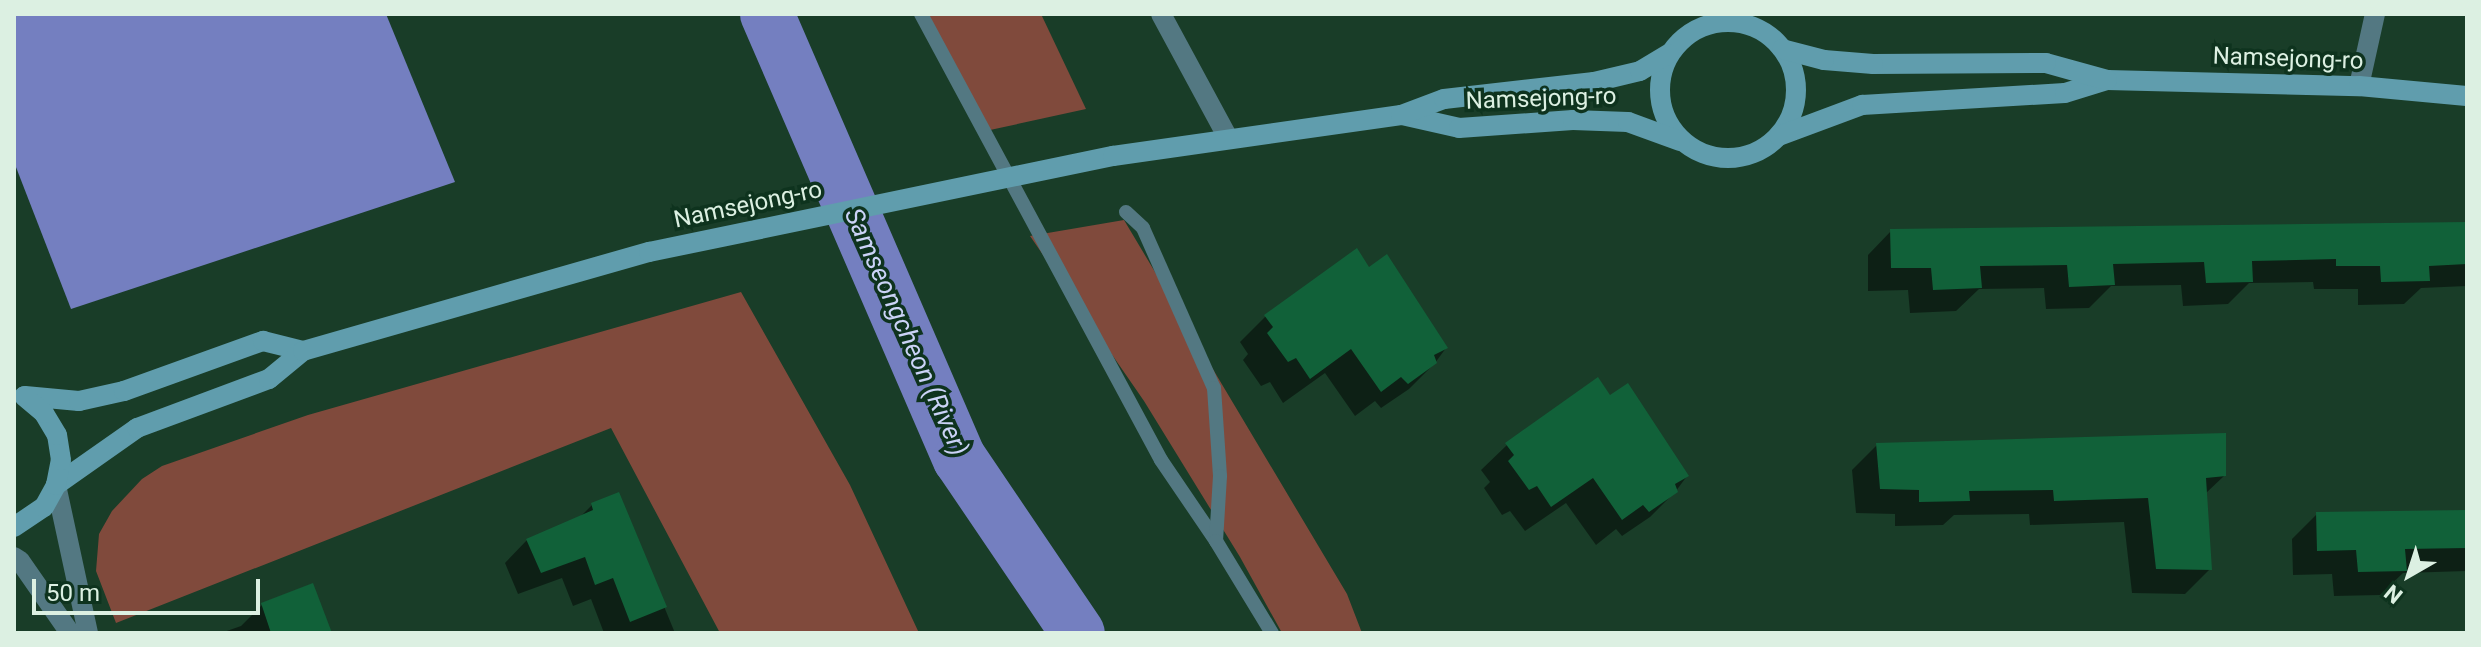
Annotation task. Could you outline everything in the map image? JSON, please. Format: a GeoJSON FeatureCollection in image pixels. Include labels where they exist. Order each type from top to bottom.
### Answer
{"type":"FeatureCollection","features":[{"type":"Feature","properties":{"kind":"street"},"geometry":{"type":"LineString","coordinates":[[1161,14],[1228,138]]}},
{"type":"Feature","properties":{"kind":"street"},"geometry":{"type":"LineString","coordinates":[[1686,14],[1660,76],[1659,99],[1666,122],[1680,141],[1700,153],[1723,159],[1746,157],[1779,136],[1794,109],[1795,77],[1759,14]]}},
{"type":"Feature","properties":{"kind":"street"},"geometry":{"type":"LineString","coordinates":[[2359,86],[2375,14]]}},
{"type":"Feature","properties":{"kind":"street"},"geometry":{"type":"LineString","coordinates":[[1673,50],[1704,25],[1728,22],[1758,29],[1777,43]]}},
{"type":"Feature","properties":{"kind":"street","name":"Namsejong-ro"},"geometry":{"type":"LineString","coordinates":[[1777,43],[1824,60],[1873,64],[2046,63],[2107,80],[2359,86],[2467,96]]}},
{"type":"Feature","properties":{"kind":"street","name":"Namsejong-ro"},"geometry":{"type":"LineString","coordinates":[[14,527],[44,507],[56,485],[137,428],[269,379],[303,351],[649,252],[1113,156],[1401,115],[1444,99],[1594,82],[1640,71],[1673,50]]}},
{"type":"Feature","properties":{"kind":"street","name":"Namsejong-ro"},"geometry":{"type":"LineString","coordinates":[[1779,136],[1862,105],[2065,93],[2107,80]]}},
{"type":"Feature","properties":{"kind":"street","name":"Namsejong-ro"},"geometry":{"type":"LineString","coordinates":[[1401,115],[1459,128],[1573,120],[1628,122],[1680,141]]}},
{"type":"Feature","properties":{"kind":"street"},"geometry":{"type":"LineString","coordinates":[[20,394],[79,401],[124,391],[263,341],[303,351]]}},
{"type":"Feature","properties":{"kind":"street"},"geometry":{"type":"LineString","coordinates":[[20,394],[44,413],[57,435],[61,460],[56,485],[88,633]]}},
{"type":"Feature","properties":{"kind":"street"},"geometry":{"type":"LineString","coordinates":[[14,557],[20,561],[70,633]]}},
{"type":"Feature","properties":{"kind":"lane"},"geometry":{"type":"LineString","coordinates":[[921,14],[1161,460],[1216,541],[1272,633]]}},
{"type":"Feature","properties":{"kind":"lane"},"geometry":{"type":"LineString","coordinates":[[1126,212],[1143,228],[1214,388],[1220,476],[1216,541]]}},
{"type":"Feature","properties":{"kind":"shaded area"},"geometry":{"type":"Polygon","coordinates":[[[926,14],[1041,14],[1086,109],[990,130],[926,14]]]}},
{"type":"Feature","properties":{"kind":"shaded area"},"geometry":{"type":"Polygon","coordinates":[[[1124,220],[1347,594],[1362,633],[1282,633],[1240,557],[1144,401],[1030,236],[1124,220]]]}},
{"type":"Feature","properties":{"kind":"shaded area"},"geometry":{"type":"Polygon","coordinates":[[[741,292],[850,485],[919,633],[720,633],[611,428],[116,623],[96,571],[99,534],[112,511],[142,479],[162,466],[308,415],[741,292]]]}},
{"type":"Feature","properties":{"kind":"water"},"geometry":{"type":"Polygon","coordinates":[[[14,14],[386,14],[455,182],[71,309],[14,162],[14,14]]]}},
{"type":"Feature","properties":{"kind":"building"},"geometry":{"type":"Polygon","coordinates":[[[2467,222],[2467,264],[2429,266],[2430,281],[2381,282],[2380,266],[2336,266],[2336,259],[2252,261],[2253,282],[2206,283],[2204,262],[2113,264],[2115,285],[2069,287],[2067,265],[1980,266],[1982,288],[1933,290],[1931,268],[1891,268],[1890,229],[2467,222]]]}},
{"type":"Feature","properties":{"kind":"building"},"geometry":{"type":"Polygon","coordinates":[[[1357,248],[1369,267],[1387,254],[1448,348],[1434,355],[1437,363],[1408,384],[1401,377],[1381,392],[1351,349],[1310,379],[1296,358],[1288,362],[1267,333],[1273,327],[1264,315],[1357,248]]]}},
{"type":"Feature","properties":{"kind":"building"},"geometry":{"type":"Polygon","coordinates":[[[1598,377],[1610,395],[1628,383],[1689,476],[1675,484],[1678,492],[1649,512],[1643,505],[1622,520],[1593,478],[1551,507],[1537,486],[1529,490],[1508,461],[1514,455],[1505,443],[1598,377]]]}},
{"type":"Feature","properties":{"kind":"building"},"geometry":{"type":"Polygon","coordinates":[[[2226,433],[2226,476],[2206,478],[2212,570],[2156,569],[2148,498],[2054,501],[2053,490],[1969,491],[1970,501],[1919,502],[1919,490],[1880,489],[1876,443],[2226,433]]]}},
{"type":"Feature","properties":{"kind":"building"},"geometry":{"type":"Polygon","coordinates":[[[619,492],[667,607],[630,622],[613,578],[595,585],[585,557],[541,573],[526,539],[593,510],[591,503],[619,492]]]}},
{"type":"Feature","properties":{"kind":"building"},"geometry":{"type":"Polygon","coordinates":[[[2467,510],[2467,548],[2405,549],[2407,571],[2358,572],[2356,550],[2317,551],[2316,512],[2467,510]]]}},
{"type":"Feature","properties":{"kind":"building"},"geometry":{"type":"Polygon","coordinates":[[[313,583],[332,633],[271,633],[261,603],[313,583]]]}},
{"type":"Feature","properties":{"kind":"waterway","name":"Samseongcheon (River)"},"geometry":{"type":"LineString","coordinates":[[767,14],[960,459],[1078,633]]}}]}
